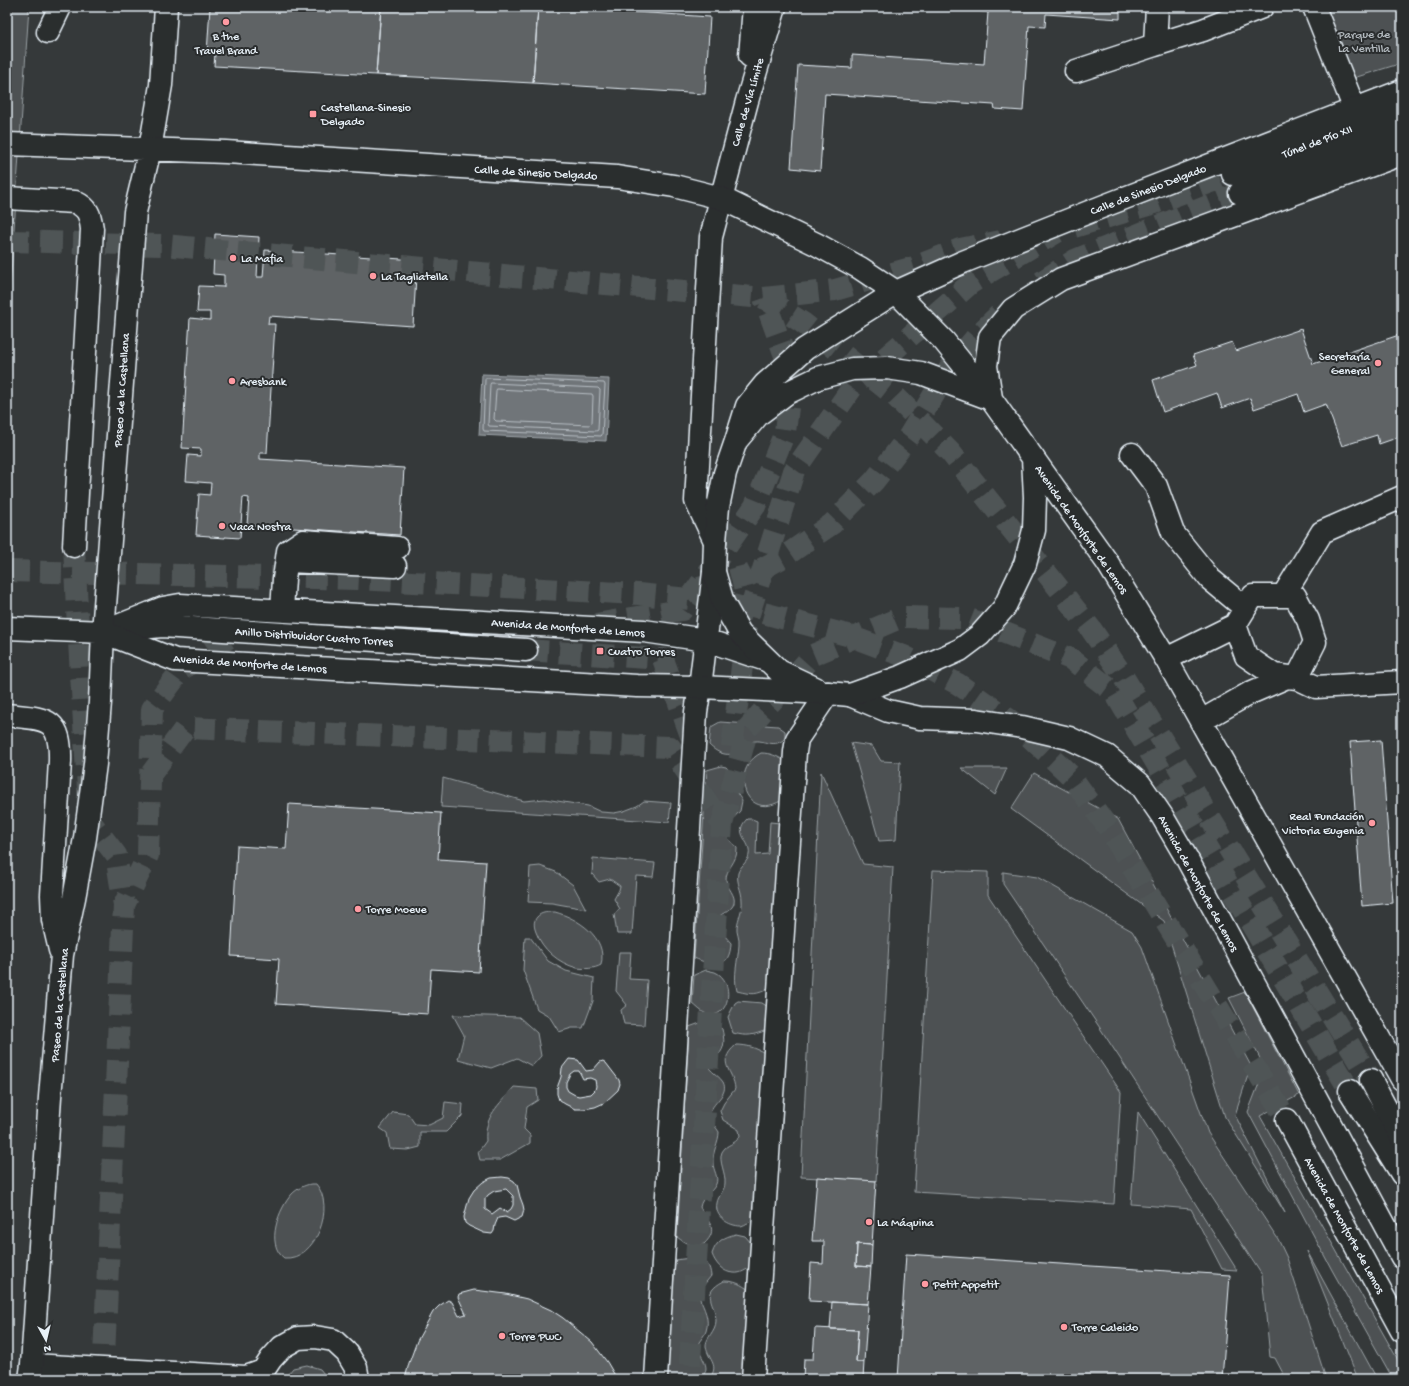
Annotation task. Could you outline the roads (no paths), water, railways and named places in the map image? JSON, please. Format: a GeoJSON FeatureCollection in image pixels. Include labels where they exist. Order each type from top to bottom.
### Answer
{"type":"FeatureCollection","features":[{"type":"Feature","properties":{"kind":"main road"},"geometry":{"type":"LineString","coordinates":[[48,32],[60,7]]}},
{"type":"Feature","properties":{"kind":"main road","name":"Paseo de la Castellana"},"geometry":{"type":"LineString","coordinates":[[26,1374],[34,1336],[62,955],[85,838],[95,764],[100,702],[103,632],[135,212],[150,149],[161,85],[166,7]]}},
{"type":"Feature","properties":{"kind":"main road"},"geometry":{"type":"LineString","coordinates":[[747,101],[754,7]]}},
{"type":"Feature","properties":{"kind":"main road","name":"Calle de Vía Límite"},"geometry":{"type":"LineString","coordinates":[[715,541],[696,501],[711,237],[747,101],[775,7]]}},
{"type":"Feature","properties":{"kind":"main road"},"geometry":{"type":"LineString","coordinates":[[1155,45],[1157,7]]}},
{"type":"Feature","properties":{"kind":"main road"},"geometry":{"type":"LineString","coordinates":[[1076,71],[1203,30],[1262,7]]}},
{"type":"Feature","properties":{"kind":"main road"},"geometry":{"type":"LineString","coordinates":[[1314,7],[1355,110]]}},
{"type":"Feature","properties":{"kind":"main road","name":"Calle de Sinesio Delgado"},"geometry":{"type":"LineString","coordinates":[[736,441],[747,406],[765,384],[805,349],[896,292],[963,262],[1228,157],[1402,91]]}},
{"type":"Feature","properties":{"kind":"main road","name":"Túnel de Pío XII"},"geometry":{"type":"LineString","coordinates":[[1402,110],[1236,183],[1402,131]]}},
{"type":"Feature","properties":{"kind":"main road"},"geometry":{"type":"LineString","coordinates":[[7,144],[150,149]]}},
{"type":"Feature","properties":{"kind":"main road","name":"Calle de Sinesio Delgado"},"geometry":{"type":"LineString","coordinates":[[150,149],[226,152],[617,176],[674,186],[721,198],[816,244],[860,268],[896,292]]}},
{"type":"Feature","properties":{"kind":"main road"},"geometry":{"type":"LineString","coordinates":[[991,399],[986,366],[990,337],[1012,309],[1061,280],[1402,154]]}},
{"type":"Feature","properties":{"kind":"main road"},"geometry":{"type":"LineString","coordinates":[[7,198],[75,202],[84,206],[90,218],[92,229],[74,546]]}},
{"type":"Feature","properties":{"kind":"main road","name":"Avenida de Monforte de Lemos"},"geometry":{"type":"LineString","coordinates":[[896,292],[944,341],[991,399],[1107,562],[1166,659],[1402,1080]]}},
{"type":"Feature","properties":{"kind":"main road","name":"Avenida de Monforte de Lemos"},"geometry":{"type":"LineString","coordinates":[[700,687],[714,572],[718,507],[725,473],[736,441],[759,414],[786,393],[818,378],[852,369],[887,368],[921,373],[991,399]]}},
{"type":"Feature","properties":{"kind":"main road"},"geometry":{"type":"LineString","coordinates":[[1132,454],[1156,486],[1173,532],[1240,617],[1246,656],[1274,675],[1292,677],[1316,687],[1402,682]]}},
{"type":"Feature","properties":{"kind":"main road","name":"Avenida de Monforte de Lemos"},"geometry":{"type":"LineString","coordinates":[[850,695],[900,678],[960,650],[980,635],[1004,608],[1025,564],[1034,530],[1035,497],[1033,458]]}},
{"type":"Feature","properties":{"kind":"main road"},"geometry":{"type":"LineString","coordinates":[[1282,596],[1322,532],[1402,497]]}},
{"type":"Feature","properties":{"kind":"main road"},"geometry":{"type":"LineString","coordinates":[[282,610],[287,561],[396,557]]}},
{"type":"Feature","properties":{"kind":"main road","name":"Avenida de Monforte de Lemos"},"geometry":{"type":"LineString","coordinates":[[714,572],[723,603],[740,633],[779,671],[828,693]]}},
{"type":"Feature","properties":{"kind":"main road"},"geometry":{"type":"LineString","coordinates":[[1166,659],[1240,617],[1253,596],[1294,596],[1308,620],[1315,642],[1292,677],[1250,693],[1201,721]]}},
{"type":"Feature","properties":{"kind":"main road","name":"Avenida de Monforte de Lemos"},"geometry":{"type":"LineString","coordinates":[[103,632],[163,608],[180,605],[644,631],[706,640],[766,660]]}},
{"type":"Feature","properties":{"kind":"main road","name":"Anillo Distribuidor Cuatro Torres"},"geometry":{"type":"LineString","coordinates":[[103,632],[162,626],[526,650]]}},
{"type":"Feature","properties":{"kind":"main road"},"geometry":{"type":"LineString","coordinates":[[7,628],[103,632]]}},
{"type":"Feature","properties":{"kind":"main road","name":"Avenida de Monforte de Lemos"},"geometry":{"type":"LineString","coordinates":[[103,632],[175,660],[637,686],[700,687],[850,695],[888,711],[920,718],[976,720],[1022,727],[1069,738],[1107,756],[1140,784],[1162,816],[1186,857],[1402,1257]]}},
{"type":"Feature","properties":{"kind":"main road"},"geometry":{"type":"LineString","coordinates":[[656,1379],[696,720],[700,687]]}},
{"type":"Feature","properties":{"kind":"main road"},"geometry":{"type":"LineString","coordinates":[[753,1379],[795,752],[797,739],[828,693]]}},
{"type":"Feature","properties":{"kind":"main road"},"geometry":{"type":"LineString","coordinates":[[7,715],[44,720],[53,727],[59,740],[60,762],[52,895],[53,920],[62,955]]}},
{"type":"Feature","properties":{"kind":"main road"},"geometry":{"type":"LineString","coordinates":[[1371,1080],[1402,1140]]}},
{"type":"Feature","properties":{"kind":"main road"},"geometry":{"type":"LineString","coordinates":[[1350,1091],[1402,1174]]}},
{"type":"Feature","properties":{"kind":"main road","name":"Avenida de Monforte de Lemos"},"geometry":{"type":"LineString","coordinates":[[1287,1120],[1402,1331]]}},
{"type":"Feature","properties":{"kind":"main road"},"geometry":{"type":"LineString","coordinates":[[26,1374],[246,1377],[263,1371],[282,1347],[298,1338],[315,1337],[333,1340],[347,1353],[356,1368],[358,1379]]}},
{"type":"Feature","properties":{"kind":"water"},"geometry":{"type":"Polygon","coordinates":[[[482,374],[609,379],[606,441],[479,435],[482,374]]]}},
{"type":"Feature","properties":{"kind":"tunnel"},"geometry":{"type":"LineString","coordinates":[[1074,227],[1155,203],[1233,174]]}},
{"type":"Feature","properties":{"kind":"tunnel"},"geometry":{"type":"LineString","coordinates":[[1041,282],[1075,260],[1240,193]]}},
{"type":"Feature","properties":{"kind":"tunnel"},"geometry":{"type":"LineString","coordinates":[[732,747],[748,617],[794,471],[854,385],[971,283],[1057,232]]}},
{"type":"Feature","properties":{"kind":"tunnel"},"geometry":{"type":"LineString","coordinates":[[7,241],[163,245],[764,298],[835,290],[914,267],[960,249],[1001,241]]}},
{"type":"Feature","properties":{"kind":"tunnel"},"geometry":{"type":"LineString","coordinates":[[596,624],[682,610],[755,506],[785,432],[792,375],[764,298]]}},
{"type":"Feature","properties":{"kind":"tunnel"},"geometry":{"type":"LineString","coordinates":[[764,298],[803,323],[894,395],[951,453],[1091,629],[1119,670],[1371,1080]]}},
{"type":"Feature","properties":{"kind":"tunnel"},"geometry":{"type":"LineString","coordinates":[[699,588],[750,575],[782,558],[832,524],[874,481],[909,436],[950,368],[977,336],[1003,311]]}},
{"type":"Feature","properties":{"kind":"tunnel"},"geometry":{"type":"LineString","coordinates":[[74,546],[90,821],[116,855],[124,905]]}},
{"type":"Feature","properties":{"kind":"tunnel"},"geometry":{"type":"LineString","coordinates":[[7,571],[357,579],[638,594],[721,602],[847,635],[904,656],[958,684],[1017,725],[1070,775],[1109,829],[1287,1120]]}},
{"type":"Feature","properties":{"kind":"tunnel"},"geometry":{"type":"LineString","coordinates":[[722,824],[748,728],[813,655],[902,617],[967,618],[1071,659],[1115,693],[1350,1091]]}},
{"type":"Feature","properties":{"kind":"tunnel"},"geometry":{"type":"LineString","coordinates":[[103,1379],[124,905],[148,855],[152,709],[181,670],[249,624]]}},
{"type":"Feature","properties":{"kind":"tunnel"},"geometry":{"type":"LineString","coordinates":[[283,624],[450,631]]}},
{"type":"Feature","properties":{"kind":"tunnel"},"geometry":{"type":"LineString","coordinates":[[526,650],[663,659],[695,747]]}},
{"type":"Feature","properties":{"kind":"tunnel"},"geometry":{"type":"LineString","coordinates":[[151,774],[185,728],[670,747],[722,824],[689,1379]]}},
{"type":"Feature","properties":{"kind":"place","name":"B the Travel Brand"},"geometry":{"type":"Point","coordinates":[226,22]}},
{"type":"Feature","properties":{"kind":"place","name":"Castellana-Sinesio Delgado"},"geometry":{"type":"Point","coordinates":[313,114]}},
{"type":"Feature","properties":{"kind":"place","name":"La Mafia"},"geometry":{"type":"Point","coordinates":[233,258]}},
{"type":"Feature","properties":{"kind":"place","name":"La Tagliatella"},"geometry":{"type":"Point","coordinates":[373,276]}},
{"type":"Feature","properties":{"kind":"place","name":"Secretaría General"},"geometry":{"type":"Point","coordinates":[1378,363]}},
{"type":"Feature","properties":{"kind":"place","name":"Aresbank"},"geometry":{"type":"Point","coordinates":[232,381]}},
{"type":"Feature","properties":{"kind":"place","name":"Vaca Nostra"},"geometry":{"type":"Point","coordinates":[222,526]}},
{"type":"Feature","properties":{"kind":"place","name":"Cuatro Torres"},"geometry":{"type":"Point","coordinates":[600,651]}},
{"type":"Feature","properties":{"kind":"place","name":"Real Fundación Victoria Eugenia"},"geometry":{"type":"Point","coordinates":[1372,823]}},
{"type":"Feature","properties":{"kind":"place","name":"Torre Moeve"},"geometry":{"type":"Point","coordinates":[358,909]}},
{"type":"Feature","properties":{"kind":"place","name":"La Máquina"},"geometry":{"type":"Point","coordinates":[869,1222]}},
{"type":"Feature","properties":{"kind":"place","name":"Petit Appetit"},"geometry":{"type":"Point","coordinates":[925,1284]}},
{"type":"Feature","properties":{"kind":"place","name":"Torre Caleido"},"geometry":{"type":"Point","coordinates":[1064,1327]}},
{"type":"Feature","properties":{"kind":"place","name":"Torre PwC"},"geometry":{"type":"Point","coordinates":[502,1336]}},
{"type":"Feature","properties":{"kind":"park label","name":"Parque de La Ventilla"},"geometry":{"type":"Point","coordinates":[1364,41]}}]}
